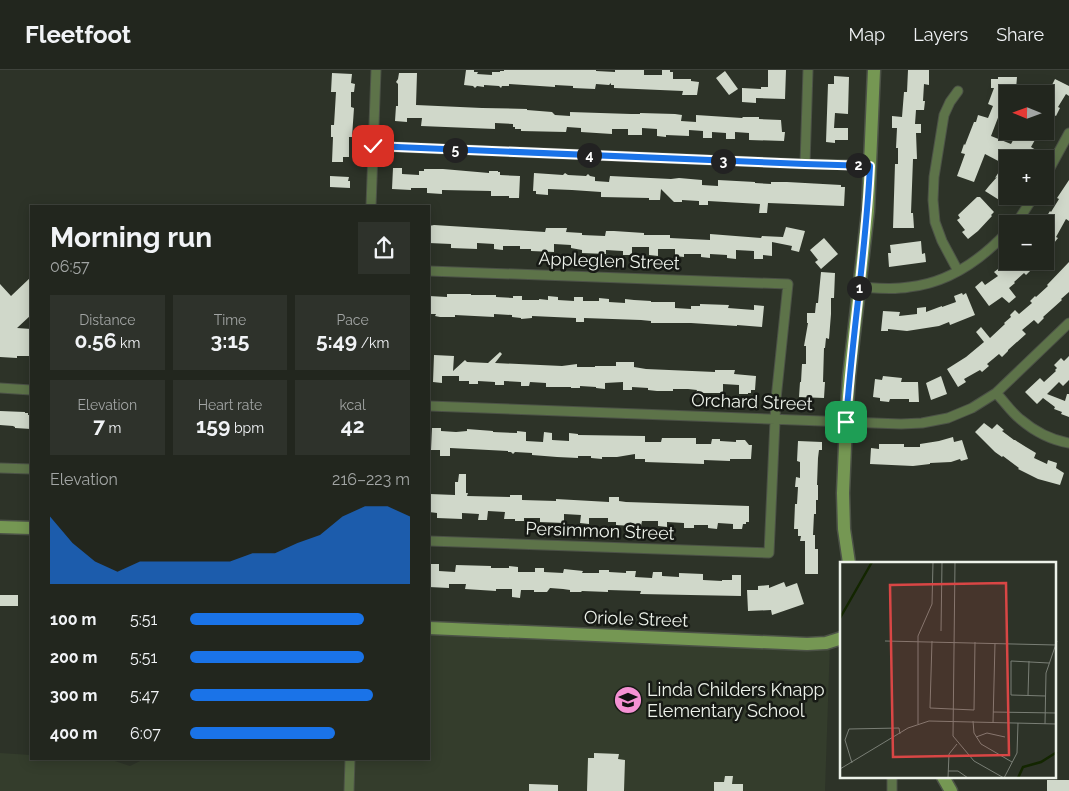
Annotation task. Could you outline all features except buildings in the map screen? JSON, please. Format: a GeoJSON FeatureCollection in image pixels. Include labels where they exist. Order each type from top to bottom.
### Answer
{"type":"FeatureCollection","features":[{"type":"Feature","properties":{"kind":"street"},"geometry":{"type":"LineString","coordinates":[[371,205],[376,70]]}},
{"type":"Feature","properties":{"kind":"street"},"geometry":{"type":"LineString","coordinates":[[805,164],[808,70]]}},
{"type":"Feature","properties":{"kind":"street"},"geometry":{"type":"LineString","coordinates":[[849,562],[844,529],[846,422],[849,377],[868,211],[874,70]]}},
{"type":"Feature","properties":{"kind":"street"},"geometry":{"type":"LineString","coordinates":[[958,91],[944,115],[934,177],[933,200],[935,222],[942,241],[958,271]]}},
{"type":"Feature","properties":{"kind":"street"},"geometry":{"type":"LineString","coordinates":[[1054,161],[1069,134]]}},
{"type":"Feature","properties":{"kind":"street"},"geometry":{"type":"LineString","coordinates":[[373,146],[870,166]]}},
{"type":"Feature","properties":{"kind":"street"},"geometry":{"type":"LineString","coordinates":[[859,287],[893,289],[932,283],[978,259],[999,239]]}},
{"type":"Feature","properties":{"kind":"street","name":"Appleglen Street"},"geometry":{"type":"LineString","coordinates":[[430,271],[788,284],[777,379],[775,419]]}},
{"type":"Feature","properties":{"kind":"street","name":"Orchard Street"},"geometry":{"type":"LineString","coordinates":[[430,406],[901,424],[922,423],[948,418],[972,408],[996,393],[1069,323]]}},
{"type":"Feature","properties":{"kind":"street"},"geometry":{"type":"LineString","coordinates":[[0,388],[30,390]]}},
{"type":"Feature","properties":{"kind":"street"},"geometry":{"type":"LineString","coordinates":[[996,393],[1019,418],[1059,442],[1069,444]]}},
{"type":"Feature","properties":{"kind":"street","name":"Persimmon Street"},"geometry":{"type":"LineString","coordinates":[[430,541],[769,553],[775,419]]}},
{"type":"Feature","properties":{"kind":"street"},"geometry":{"type":"LineString","coordinates":[[0,468],[30,470]]}},
{"type":"Feature","properties":{"kind":"street"},"geometry":{"type":"LineString","coordinates":[[0,527],[30,528]]}},
{"type":"Feature","properties":{"kind":"street","name":"Oriole Street"},"geometry":{"type":"LineString","coordinates":[[430,628],[807,644],[826,643],[840,639]]}},
{"type":"Feature","properties":{"kind":"street"},"geometry":{"type":"LineString","coordinates":[[349,791],[350,760]]}},
{"type":"Feature","properties":{"kind":"street"},"geometry":{"type":"LineString","coordinates":[[892,778],[892,791]]}},
{"type":"Feature","properties":{"kind":"street"},"geometry":{"type":"LineString","coordinates":[[944,778],[951,791]]}},
{"type":"Feature","properties":{"kind":"shaded area","name":"Linda Childers Knapp Elementary School"},"geometry":{"type":"Polygon","coordinates":[[[430,628],[830,642],[825,791],[0,791],[0,753],[30,755],[30,760],[108,760],[130,766],[142,760],[430,760],[430,628]]]}},
{"type":"Feature","properties":{"kind":"place","name":"Linda Childers Knapp Elementary School"},"geometry":{"type":"Point","coordinates":[628,700]}},
{"type":"Feature","properties":{"kind":"route"},"geometry":{"type":"LineString","coordinates":[[373,146],[870,166],[868,211],[849,377],[846,422]]}}]}
